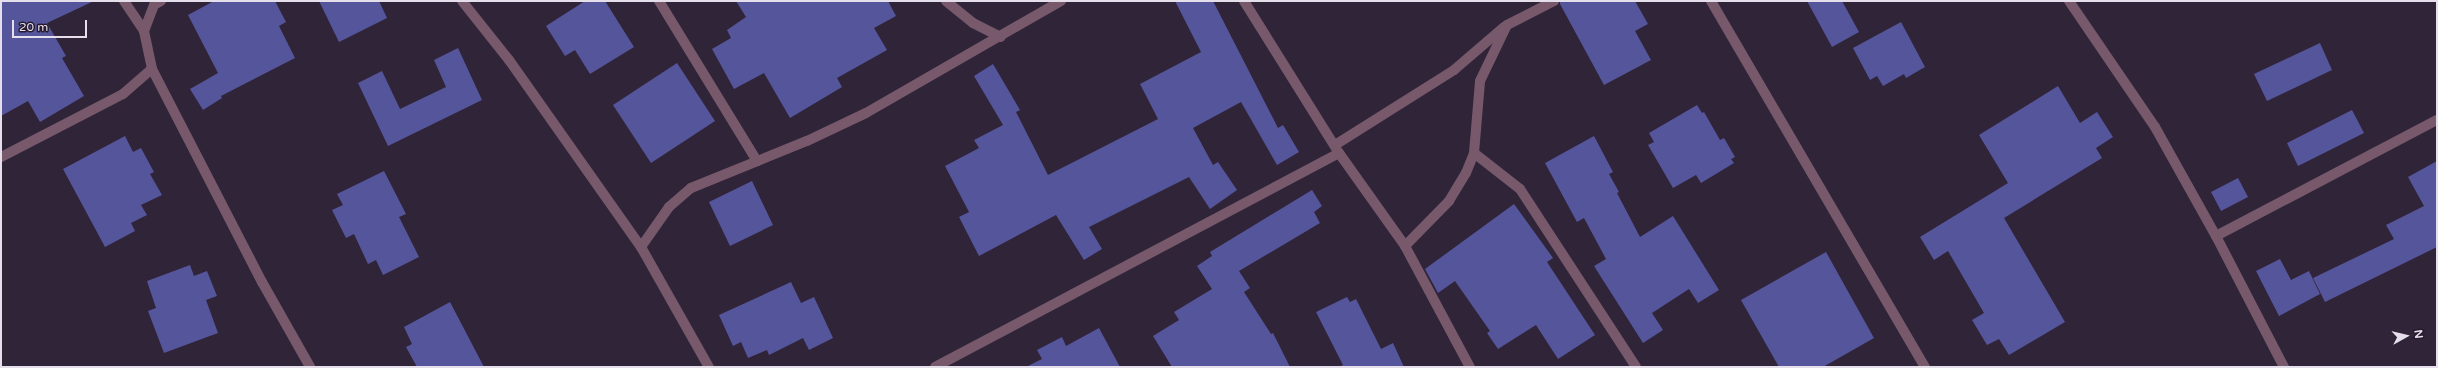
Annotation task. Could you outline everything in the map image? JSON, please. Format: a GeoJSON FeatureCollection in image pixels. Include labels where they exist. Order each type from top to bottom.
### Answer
{"type":"FeatureCollection","features":[{"type":"Feature","properties":{"kind":"street"},"geometry":{"type":"LineString","coordinates":[[124,1],[144,31],[152,69],[262,282],[310,367]]}},
{"type":"Feature","properties":{"kind":"street"},"geometry":{"type":"LineString","coordinates":[[144,31],[154,4],[161,1]]}},
{"type":"Feature","properties":{"kind":"street"},"geometry":{"type":"LineString","coordinates":[[462,1],[513,66],[642,247],[709,367]]}},
{"type":"Feature","properties":{"kind":"street"},"geometry":{"type":"LineString","coordinates":[[659,1],[757,161]]}},
{"type":"Feature","properties":{"kind":"street"},"geometry":{"type":"LineString","coordinates":[[946,1],[973,24],[1001,37]]}},
{"type":"Feature","properties":{"kind":"street"},"geometry":{"type":"LineString","coordinates":[[642,247],[669,207],[691,188],[807,141],[866,113],[1001,37],[1061,1]]}},
{"type":"Feature","properties":{"kind":"street"},"geometry":{"type":"LineString","coordinates":[[1244,1],[1337,149],[1405,246],[1470,367]]}},
{"type":"Feature","properties":{"kind":"street"},"geometry":{"type":"LineString","coordinates":[[935,367],[1337,149],[1454,70],[1507,25],[1554,1]]}},
{"type":"Feature","properties":{"kind":"street"},"geometry":{"type":"LineString","coordinates":[[1712,1],[1925,367]]}},
{"type":"Feature","properties":{"kind":"street"},"geometry":{"type":"LineString","coordinates":[[2069,1],[2155,127],[2216,236],[2284,367]]}},
{"type":"Feature","properties":{"kind":"street"},"geometry":{"type":"LineString","coordinates":[[1405,246],[1449,201],[1466,174],[1474,152],[1480,81],[1507,25]]}},
{"type":"Feature","properties":{"kind":"street"},"geometry":{"type":"LineString","coordinates":[[1,156],[123,94],[152,69]]}},
{"type":"Feature","properties":{"kind":"street"},"geometry":{"type":"LineString","coordinates":[[2216,236],[2437,120]]}},
{"type":"Feature","properties":{"kind":"street"},"geometry":{"type":"LineString","coordinates":[[1474,152],[1520,189],[1636,367]]}},
{"type":"Feature","properties":{"kind":"building"},"geometry":{"type":"Polygon","coordinates":[[[1,1],[94,1],[47,23],[66,56],[62,58],[84,96],[40,122],[28,101],[1,116],[1,1]]]}},
{"type":"Feature","properties":{"kind":"building"},"geometry":{"type":"Polygon","coordinates":[[[214,1],[275,1],[286,22],[279,26],[295,58],[221,96],[222,98],[203,110],[190,89],[218,73],[188,15],[214,1]]]}},
{"type":"Feature","properties":{"kind":"building"},"geometry":{"type":"Polygon","coordinates":[[[319,1],[379,1],[387,18],[339,42],[319,1]]]}},
{"type":"Feature","properties":{"kind":"building"},"geometry":{"type":"Polygon","coordinates":[[[585,1],[605,1],[634,47],[590,74],[575,50],[565,56],[546,26],[585,1]]]}},
{"type":"Feature","properties":{"kind":"building"},"geometry":{"type":"Polygon","coordinates":[[[736,1],[888,1],[896,16],[874,28],[887,50],[837,78],[842,87],[790,118],[764,73],[734,89],[712,49],[731,38],[727,30],[746,17],[736,1]]]}},
{"type":"Feature","properties":{"kind":"building"},"geometry":{"type":"Polygon","coordinates":[[[1175,1],[1213,1],[1278,128],[1283,125],[1299,152],[1277,165],[1241,102],[1193,128],[1213,165],[1218,162],[1237,190],[1210,209],[1189,177],[1089,227],[1102,249],[1084,260],[1056,215],[979,256],[959,217],[969,212],[945,166],[979,148],[974,140],[1003,125],[974,76],[993,64],[1020,110],[1016,112],[1048,175],[1158,119],[1140,84],[1201,52],[1175,1]]]}},
{"type":"Feature","properties":{"kind":"building"},"geometry":{"type":"Polygon","coordinates":[[[1560,1],[1635,1],[1648,24],[1635,31],[1651,60],[1604,85],[1560,4],[1560,1]]]}},
{"type":"Feature","properties":{"kind":"building"},"geometry":{"type":"Polygon","coordinates":[[[1807,1],[1842,1],[1859,32],[1832,47],[1807,1]]]}},
{"type":"Feature","properties":{"kind":"building"},"geometry":{"type":"Polygon","coordinates":[[[1901,22],[1925,67],[1906,78],[1904,74],[1883,86],[1877,76],[1870,80],[1853,48],[1901,22]]]}},
{"type":"Feature","properties":{"kind":"building"},"geometry":{"type":"Polygon","coordinates":[[[2320,43],[2332,70],[2267,101],[2254,74],[2320,43]]]}},
{"type":"Feature","properties":{"kind":"building"},"geometry":{"type":"Polygon","coordinates":[[[458,48],[482,100],[388,146],[358,83],[382,71],[400,109],[446,87],[434,60],[458,48]]]}},
{"type":"Feature","properties":{"kind":"building"},"geometry":{"type":"Polygon","coordinates":[[[677,63],[715,121],[651,163],[613,105],[677,63]]]}},
{"type":"Feature","properties":{"kind":"building"},"geometry":{"type":"Polygon","coordinates":[[[2058,86],[2080,123],[2097,112],[2113,137],[2096,148],[2102,158],[2004,218],[2065,322],[2009,355],[1999,339],[1987,345],[1972,320],[1984,313],[1948,251],[1934,260],[1920,237],[2008,183],[1979,135],[2058,86]]]}},
{"type":"Feature","properties":{"kind":"building"},"geometry":{"type":"Polygon","coordinates":[[[1697,105],[1702,113],[1704,112],[1720,140],[1724,138],[1735,157],[1731,159],[1734,163],[1701,183],[1696,175],[1673,188],[1648,145],[1654,142],[1649,133],[1697,105]]]}},
{"type":"Feature","properties":{"kind":"building"},"geometry":{"type":"Polygon","coordinates":[[[2352,110],[2364,133],[2298,166],[2287,143],[2352,110]]]}},
{"type":"Feature","properties":{"kind":"building"},"geometry":{"type":"Polygon","coordinates":[[[125,136],[133,152],[141,148],[154,172],[150,174],[162,195],[141,205],[147,215],[131,223],[135,231],[105,247],[63,169],[125,136]]]}},
{"type":"Feature","properties":{"kind":"building"},"geometry":{"type":"Polygon","coordinates":[[[1594,136],[1613,172],[1609,174],[1619,192],[1617,193],[1640,237],[1673,216],[1719,290],[1698,303],[1689,289],[1652,313],[1663,330],[1643,343],[1594,266],[1606,259],[1584,218],[1577,222],[1545,163],[1594,136]]]}},
{"type":"Feature","properties":{"kind":"building"},"geometry":{"type":"Polygon","coordinates":[[[2437,161],[2437,247],[2325,302],[2313,278],[2394,239],[2386,225],[2424,206],[2408,177],[2437,161]]]}},
{"type":"Feature","properties":{"kind":"building"},"geometry":{"type":"Polygon","coordinates":[[[384,171],[406,214],[399,217],[419,257],[383,275],[376,260],[368,264],[354,234],[346,238],[332,210],[343,205],[337,194],[384,171]]]}},
{"type":"Feature","properties":{"kind":"building"},"geometry":{"type":"Polygon","coordinates":[[[2238,178],[2248,197],[2221,211],[2211,192],[2238,178]]]}},
{"type":"Feature","properties":{"kind":"building"},"geometry":{"type":"Polygon","coordinates":[[[752,181],[773,225],[730,246],[709,202],[752,181]]]}},
{"type":"Feature","properties":{"kind":"building"},"geometry":{"type":"Polygon","coordinates":[[[1312,190],[1322,206],[1314,212],[1320,223],[1239,271],[1250,288],[1244,292],[1271,334],[1273,333],[1290,367],[1172,367],[1153,336],[1179,320],[1174,312],[1212,289],[1197,266],[1212,256],[1210,252],[1312,190]]]}},
{"type":"Feature","properties":{"kind":"building"},"geometry":{"type":"Polygon","coordinates":[[[1514,204],[1553,258],[1547,262],[1595,335],[1558,359],[1536,325],[1498,349],[1487,333],[1490,331],[1455,281],[1438,293],[1425,269],[1514,204]]]}},
{"type":"Feature","properties":{"kind":"building"},"geometry":{"type":"Polygon","coordinates":[[[1826,252],[1874,338],[1823,367],[1779,367],[1741,300],[1826,252]]]}},
{"type":"Feature","properties":{"kind":"building"},"geometry":{"type":"Polygon","coordinates":[[[2280,259],[2291,280],[2309,271],[2320,294],[2279,316],[2256,271],[2280,259]]]}},
{"type":"Feature","properties":{"kind":"building"},"geometry":{"type":"Polygon","coordinates":[[[190,265],[194,276],[207,271],[217,296],[206,300],[218,333],[164,353],[148,311],[156,308],[147,281],[190,265]]]}},
{"type":"Feature","properties":{"kind":"building"},"geometry":{"type":"Polygon","coordinates":[[[791,282],[801,303],[814,297],[833,338],[809,350],[803,338],[769,355],[767,350],[748,358],[741,342],[733,346],[719,315],[791,282]]]}},
{"type":"Feature","properties":{"kind":"building"},"geometry":{"type":"Polygon","coordinates":[[[1347,297],[1350,302],[1356,299],[1381,349],[1393,343],[1404,367],[1339,367],[1343,365],[1316,312],[1347,297]]]}},
{"type":"Feature","properties":{"kind":"building"},"geometry":{"type":"Polygon","coordinates":[[[450,302],[484,367],[417,367],[406,347],[412,344],[404,327],[450,302]]]}},
{"type":"Feature","properties":{"kind":"building"},"geometry":{"type":"Polygon","coordinates":[[[1099,328],[1120,367],[1026,367],[1042,359],[1037,350],[1062,337],[1066,346],[1099,328]]]}}]}
